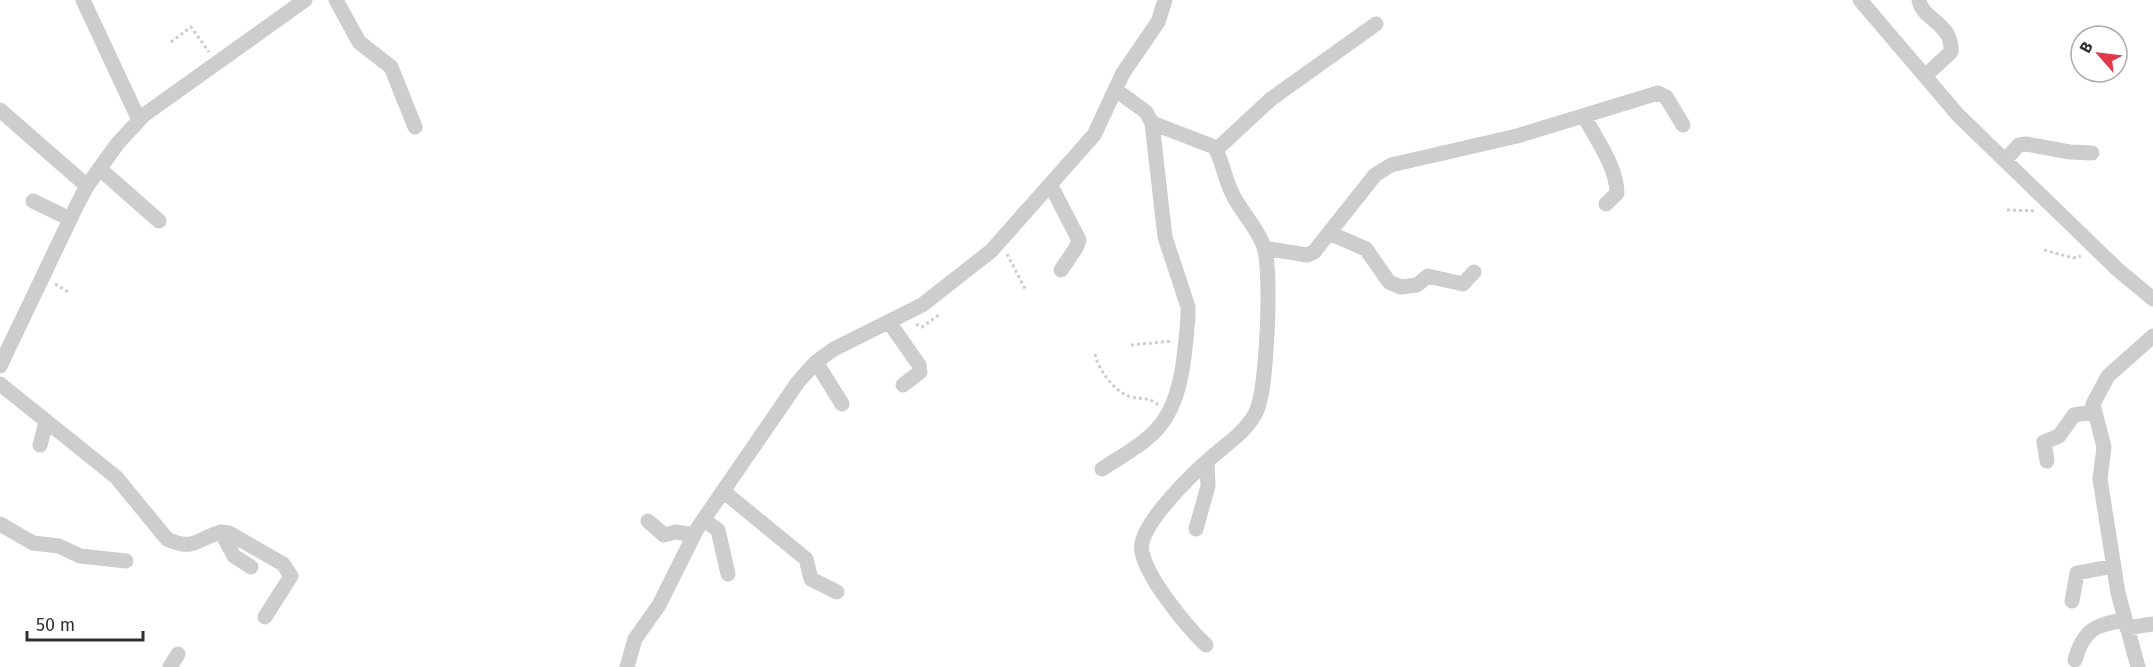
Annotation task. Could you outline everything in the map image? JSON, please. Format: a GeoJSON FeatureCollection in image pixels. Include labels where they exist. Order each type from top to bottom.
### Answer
{"type":"FeatureCollection","features":[{"type":"Feature","properties":{"kind":"street"},"geometry":{"type":"LineString","coordinates":[[83,0],[139,120]]}},
{"type":"Feature","properties":{"kind":"street"},"geometry":{"type":"LineString","coordinates":[[0,366],[87,186],[118,143],[139,120],[305,0]]}},
{"type":"Feature","properties":{"kind":"street"},"geometry":{"type":"LineString","coordinates":[[336,0],[359,42],[391,68],[414,127]]}},
{"type":"Feature","properties":{"kind":"street"},"geometry":{"type":"LineString","coordinates":[[627,667],[635,639],[658,605],[694,535],[785,399],[816,362],[834,349],[922,306],[951,285],[1003,238],[1094,135],[1127,65],[1158,22],[1165,0]]}},
{"type":"Feature","properties":{"kind":"street"},"geometry":{"type":"LineString","coordinates":[[1860,0],[1958,115],[2153,299]]}},
{"type":"Feature","properties":{"kind":"street"},"geometry":{"type":"LineString","coordinates":[[1919,0],[1922,9],[1944,27],[1952,45],[1951,52],[1925,76]]}},
{"type":"Feature","properties":{"kind":"street"},"geometry":{"type":"LineString","coordinates":[[1216,150],[1271,99],[1376,24]]}},
{"type":"Feature","properties":{"kind":"street"},"geometry":{"type":"LineString","coordinates":[[1102,470],[1150,435],[1169,413],[1175,396],[1185,340],[1188,306],[1165,237],[1152,123],[1146,112],[1116,90]]}},
{"type":"Feature","properties":{"kind":"street"},"geometry":{"type":"LineString","coordinates":[[1264,248],[1307,255],[1314,252],[1383,168],[1584,117],[1658,93],[1666,97],[1683,125]]}},
{"type":"Feature","properties":{"kind":"street"},"geometry":{"type":"LineString","coordinates":[[0,110],[87,186]]}},
{"type":"Feature","properties":{"kind":"street"},"geometry":{"type":"LineString","coordinates":[[1584,117],[1608,163],[1617,186],[1617,193],[1606,204]]}},
{"type":"Feature","properties":{"kind":"street"},"geometry":{"type":"LineString","coordinates":[[1152,123],[1212,146],[1216,150],[1231,192],[1264,248],[1267,290],[1262,394],[1255,415],[1172,495],[1146,533],[1141,545],[1144,558],[1161,591],[1188,628],[1206,645]]}},
{"type":"Feature","properties":{"kind":"street"},"geometry":{"type":"LineString","coordinates":[[2006,159],[2019,145],[2026,144],[2070,152],[2092,153]]}},
{"type":"Feature","properties":{"kind":"street"},"geometry":{"type":"LineString","coordinates":[[100,169],[159,221]]}},
{"type":"Feature","properties":{"kind":"street"},"geometry":{"type":"LineString","coordinates":[[1051,186],[1079,240],[1061,270]]}},
{"type":"Feature","properties":{"kind":"street"},"geometry":{"type":"LineString","coordinates":[[33,201],[70,219]]}},
{"type":"Feature","properties":{"kind":"street"},"geometry":{"type":"LineString","coordinates":[[1329,233],[1366,249],[1385,279],[1401,287],[1417,285],[1428,276],[1464,284],[1474,272]]}},
{"type":"Feature","properties":{"kind":"street"},"geometry":{"type":"LineString","coordinates":[[889,322],[920,365],[920,372],[903,385]]}},
{"type":"Feature","properties":{"kind":"street"},"geometry":{"type":"LineString","coordinates":[[2138,667],[2114,566],[2100,479],[2104,447],[2093,412],[2095,397],[2108,376],[2153,336]]}},
{"type":"Feature","properties":{"kind":"street"},"geometry":{"type":"LineString","coordinates":[[816,362],[842,404]]}},
{"type":"Feature","properties":{"kind":"street"},"geometry":{"type":"LineString","coordinates":[[0,384],[116,477],[167,539],[176,544],[197,544],[221,532],[229,533],[288,569],[291,576],[288,583],[265,617]]}},
{"type":"Feature","properties":{"kind":"street"},"geometry":{"type":"LineString","coordinates":[[2047,461],[2044,442],[2059,436],[2074,415],[2093,412]]}},
{"type":"Feature","properties":{"kind":"street"},"geometry":{"type":"LineString","coordinates":[[40,445],[46,422]]}},
{"type":"Feature","properties":{"kind":"street"},"geometry":{"type":"LineString","coordinates":[[1196,529],[1208,486],[1207,461]]}},
{"type":"Feature","properties":{"kind":"street"},"geometry":{"type":"LineString","coordinates":[[723,491],[806,559],[811,579],[837,592]]}},
{"type":"Feature","properties":{"kind":"street"},"geometry":{"type":"LineString","coordinates":[[704,520],[718,530],[728,574]]}},
{"type":"Feature","properties":{"kind":"street"},"geometry":{"type":"LineString","coordinates":[[648,522],[664,535],[676,532],[694,535]]}},
{"type":"Feature","properties":{"kind":"street"},"geometry":{"type":"LineString","coordinates":[[0,524],[33,543],[59,546],[80,556],[126,561]]}},
{"type":"Feature","properties":{"kind":"street"},"geometry":{"type":"LineString","coordinates":[[221,532],[234,556],[251,567]]}},
{"type":"Feature","properties":{"kind":"street"},"geometry":{"type":"LineString","coordinates":[[2072,602],[2074,578],[2077,573],[2114,566]]}},
{"type":"Feature","properties":{"kind":"street"},"geometry":{"type":"LineString","coordinates":[[2076,660],[2079,645],[2103,623],[2153,624]]}},
{"type":"Feature","properties":{"kind":"path"},"geometry":{"type":"LineString","coordinates":[[171,42],[191,27],[216,63]]}},
{"type":"Feature","properties":{"kind":"path"},"geometry":{"type":"LineString","coordinates":[[2007,210],[2030,213],[2040,211],[2050,200]]}},
{"type":"Feature","properties":{"kind":"path"},"geometry":{"type":"LineString","coordinates":[[1003,238],[1005,248],[1025,290]]}},
{"type":"Feature","properties":{"kind":"path"},"geometry":{"type":"LineString","coordinates":[[2044,250],[2073,258],[2095,246]]}},
{"type":"Feature","properties":{"kind":"path"},"geometry":{"type":"LineString","coordinates":[[1131,345],[1185,340]]}},
{"type":"Feature","properties":{"kind":"path"},"geometry":{"type":"LineString","coordinates":[[1095,354],[1100,370],[1122,392],[1130,397],[1152,399],[1169,413]]}}]}
